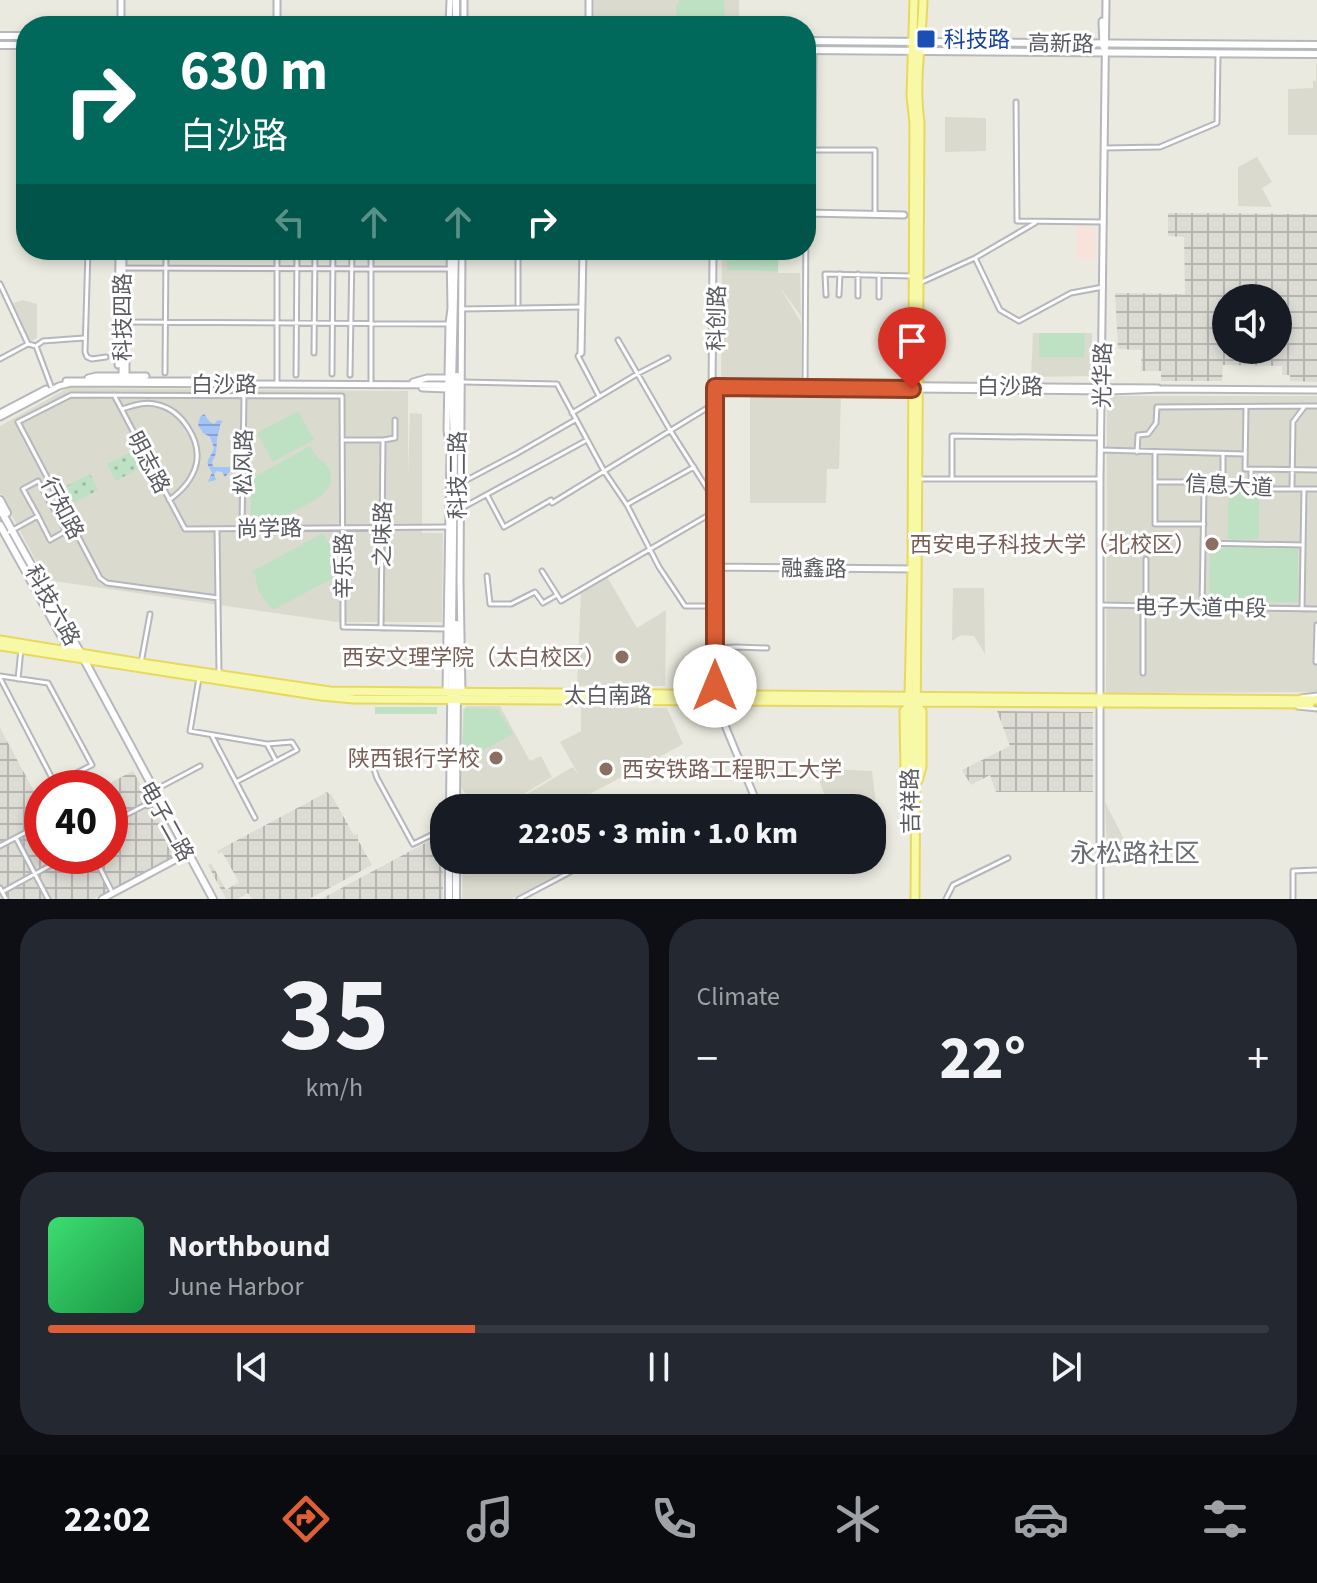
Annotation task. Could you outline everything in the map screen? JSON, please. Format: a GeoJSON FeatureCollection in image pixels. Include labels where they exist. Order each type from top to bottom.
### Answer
{"type":"FeatureCollection","features":[{"type":"Feature","properties":{"kind":"main road"},"geometry":{"type":"LineString","coordinates":[[914,0],[918,42]]}},
{"type":"Feature","properties":{"kind":"main road"},"geometry":{"type":"LineString","coordinates":[[914,569],[917,478],[912,276],[914,123],[911,104],[923,0]]}},
{"type":"Feature","properties":{"kind":"main road","name":"高新路"},"geometry":{"type":"LineString","coordinates":[[816,41],[1317,45]]}},
{"type":"Feature","properties":{"kind":"main road","name":"高新路"},"geometry":{"type":"LineString","coordinates":[[816,50],[1317,54]]}},
{"type":"Feature","properties":{"kind":"main road"},"geometry":{"type":"LineString","coordinates":[[913,702],[918,284],[915,52]]}},
{"type":"Feature","properties":{"kind":"main road","name":"科技二路"},"geometry":{"type":"LineString","coordinates":[[454,695],[451,324],[455,260]]}},
{"type":"Feature","properties":{"kind":"main road","name":"科技二路"},"geometry":{"type":"LineString","coordinates":[[454,695],[450,629],[456,260]]}},
{"type":"Feature","properties":{"kind":"main road"},"geometry":{"type":"LineString","coordinates":[[0,500],[12,530],[78,654]]}},
{"type":"Feature","properties":{"kind":"main road","name":"科技六路"},"geometry":{"type":"LineString","coordinates":[[0,509],[63,636],[78,654]]}},
{"type":"Feature","properties":{"kind":"main road","name":"科技六路"},"geometry":{"type":"LineString","coordinates":[[0,516],[12,530]]}},
{"type":"Feature","properties":{"kind":"main road"},"geometry":{"type":"LineString","coordinates":[[0,525],[63,636],[50,647]]}},
{"type":"Feature","properties":{"kind":"main road","name":"太白南路"},"geometry":{"type":"LineString","coordinates":[[0,640],[50,647],[199,678],[332,697],[454,695]]}},
{"type":"Feature","properties":{"kind":"main road","name":"太白南路"},"geometry":{"type":"LineString","coordinates":[[0,646],[78,654],[330,691],[913,702],[1315,702]]}},
{"type":"Feature","properties":{"kind":"main road","name":"电子二路"},"geometry":{"type":"LineString","coordinates":[[78,654],[211,899]]}},
{"type":"Feature","properties":{"kind":"main road"},"geometry":{"type":"LineString","coordinates":[[450,794],[454,695]]}},
{"type":"Feature","properties":{"kind":"main road"},"geometry":{"type":"LineString","coordinates":[[454,695],[456,794]]}},
{"type":"Feature","properties":{"kind":"main road","name":"吉祥路"},"geometry":{"type":"LineString","coordinates":[[912,899],[913,702]]}},
{"type":"Feature","properties":{"kind":"main road","name":"电子二路"},"geometry":{"type":"LineString","coordinates":[[152,792],[187,854]]}},
{"type":"Feature","properties":{"kind":"main road"},"geometry":{"type":"LineString","coordinates":[[449,874],[449,899]]}},
{"type":"Feature","properties":{"kind":"main road"},"geometry":{"type":"LineString","coordinates":[[456,874],[456,899]]}},
{"type":"Feature","properties":{"kind":"street","name":"光华路"},"geometry":{"type":"LineString","coordinates":[[1098,899],[1104,0]]}},
{"type":"Feature","properties":{"kind":"street"},"geometry":{"type":"LineString","coordinates":[[1105,148],[1160,147],[1217,123],[1218,54]]}},
{"type":"Feature","properties":{"kind":"street"},"geometry":{"type":"LineString","coordinates":[[1016,102],[1017,221],[1104,222]]}},
{"type":"Feature","properties":{"kind":"street"},"geometry":{"type":"LineString","coordinates":[[816,150],[875,150],[875,214]]}},
{"type":"Feature","properties":{"kind":"street"},"geometry":{"type":"LineString","coordinates":[[816,213],[904,215]]}},
{"type":"Feature","properties":{"kind":"street"},"geometry":{"type":"LineString","coordinates":[[918,284],[975,258],[1038,221]]}},
{"type":"Feature","properties":{"kind":"street"},"geometry":{"type":"LineString","coordinates":[[975,258],[1000,310],[1019,321],[1071,293],[1103,287]]}},
{"type":"Feature","properties":{"kind":"street"},"geometry":{"type":"LineString","coordinates":[[88,260],[84,338],[87,357],[106,357]]}},
{"type":"Feature","properties":{"kind":"street","name":"科技四路"},"geometry":{"type":"LineString","coordinates":[[120,379],[121,260]]}},
{"type":"Feature","properties":{"kind":"street","name":"科技四路"},"geometry":{"type":"LineString","coordinates":[[120,348],[122,260]]}},
{"type":"Feature","properties":{"kind":"street"},"geometry":{"type":"LineString","coordinates":[[165,373],[166,260]]}},
{"type":"Feature","properties":{"kind":"street"},"geometry":{"type":"LineString","coordinates":[[277,260],[277,383]]}},
{"type":"Feature","properties":{"kind":"street"},"geometry":{"type":"LineString","coordinates":[[296,375],[297,260]]}},
{"type":"Feature","properties":{"kind":"street"},"geometry":{"type":"LineString","coordinates":[[314,353],[315,260]]}},
{"type":"Feature","properties":{"kind":"street"},"geometry":{"type":"LineString","coordinates":[[332,374],[333,260]]}},
{"type":"Feature","properties":{"kind":"street"},"geometry":{"type":"LineString","coordinates":[[350,375],[352,260]]}},
{"type":"Feature","properties":{"kind":"street"},"geometry":{"type":"LineString","coordinates":[[371,260],[371,382]]}},
{"type":"Feature","properties":{"kind":"street"},"geometry":{"type":"LineString","coordinates":[[122,322],[451,324],[453,260]]}},
{"type":"Feature","properties":{"kind":"street"},"geometry":{"type":"LineString","coordinates":[[450,629],[450,453],[447,430],[461,309],[457,260]]}},
{"type":"Feature","properties":{"kind":"street"},"geometry":{"type":"LineString","coordinates":[[518,260],[518,304]]}},
{"type":"Feature","properties":{"kind":"street"},"geometry":{"type":"LineString","coordinates":[[583,260],[581,353],[578,356],[599,396]]}},
{"type":"Feature","properties":{"kind":"street","name":"科创路"},"geometry":{"type":"LineString","coordinates":[[713,697],[710,606],[713,567],[715,260]]}},
{"type":"Feature","properties":{"kind":"street"},"geometry":{"type":"LineString","coordinates":[[805,386],[806,260]]}},
{"type":"Feature","properties":{"kind":"street"},"geometry":{"type":"LineString","coordinates":[[122,268],[451,269]]}},
{"type":"Feature","properties":{"kind":"street"},"geometry":{"type":"LineString","coordinates":[[826,295],[825,274],[912,276]]}},
{"type":"Feature","properties":{"kind":"street"},"geometry":{"type":"LineString","coordinates":[[839,295],[840,274]]}},
{"type":"Feature","properties":{"kind":"street"},"geometry":{"type":"LineString","coordinates":[[858,274],[858,296]]}},
{"type":"Feature","properties":{"kind":"street"},"geometry":{"type":"LineString","coordinates":[[879,275],[879,297]]}},
{"type":"Feature","properties":{"kind":"street"},"geometry":{"type":"LineString","coordinates":[[0,284],[28,344]]}},
{"type":"Feature","properties":{"kind":"street"},"geometry":{"type":"LineString","coordinates":[[461,309],[582,307]]}},
{"type":"Feature","properties":{"kind":"street"},"geometry":{"type":"LineString","coordinates":[[0,359],[28,344],[36,346],[43,341],[84,338]]}},
{"type":"Feature","properties":{"kind":"street"},"geometry":{"type":"LineString","coordinates":[[618,340],[712,496]]}},
{"type":"Feature","properties":{"kind":"street"},"geometry":{"type":"LineString","coordinates":[[36,346],[51,386]]}},
{"type":"Feature","properties":{"kind":"street"},"geometry":{"type":"LineString","coordinates":[[572,413],[668,358]]}},
{"type":"Feature","properties":{"kind":"street","name":"白沙路"},"geometry":{"type":"LineString","coordinates":[[0,415],[51,386],[82,379],[336,385],[413,383]]}},
{"type":"Feature","properties":{"kind":"street","name":"白沙路"},"geometry":{"type":"LineString","coordinates":[[0,415],[59,386],[120,379],[452,383]]}},
{"type":"Feature","properties":{"kind":"street"},"geometry":{"type":"LineString","coordinates":[[452,383],[557,384],[604,471],[685,606],[710,606]]}},
{"type":"Feature","properties":{"kind":"street"},"geometry":{"type":"LineString","coordinates":[[452,383],[461,483],[460,634],[454,695]]}},
{"type":"Feature","properties":{"kind":"street"},"geometry":{"type":"LineString","coordinates":[[114,394],[336,396],[336,385]]}},
{"type":"Feature","properties":{"kind":"street","name":"白沙路"},"geometry":{"type":"LineString","coordinates":[[714,385],[1317,390]]}},
{"type":"Feature","properties":{"kind":"street","name":"科创路"},"geometry":{"type":"LineString","coordinates":[[713,697],[714,385]]}},
{"type":"Feature","properties":{"kind":"street","name":"明志路"},"geometry":{"type":"LineString","coordinates":[[114,394],[185,529]]}},
{"type":"Feature","properties":{"kind":"street","name":"行知路"},"geometry":{"type":"LineString","coordinates":[[114,394],[71,395],[18,422],[100,578],[107,583],[218,598]]}},
{"type":"Feature","properties":{"kind":"street","name":"松风路"},"geometry":{"type":"LineString","coordinates":[[242,528],[244,395]]}},
{"type":"Feature","properties":{"kind":"street","name":"辛乐路"},"geometry":{"type":"LineString","coordinates":[[336,396],[342,396],[343,627],[450,629]]}},
{"type":"Feature","properties":{"kind":"street"},"geometry":{"type":"LineString","coordinates":[[121,409],[142,404],[160,405],[172,410],[189,430],[197,451],[196,465],[183,489],[169,500]]}},
{"type":"Feature","properties":{"kind":"street"},"geometry":{"type":"LineString","coordinates":[[487,495],[504,527],[551,500],[552,503],[712,405]]}},
{"type":"Feature","properties":{"kind":"street"},"geometry":{"type":"LineString","coordinates":[[1292,488],[1293,422],[1305,406]]}},
{"type":"Feature","properties":{"kind":"street"},"geometry":{"type":"LineString","coordinates":[[1137,452],[1138,435],[1148,434],[1156,423],[1157,407],[1317,406]]}},
{"type":"Feature","properties":{"kind":"street"},"geometry":{"type":"LineString","coordinates":[[1246,407],[1245,469],[1317,470]]}},
{"type":"Feature","properties":{"kind":"street"},"geometry":{"type":"LineString","coordinates":[[342,440],[395,438],[395,420]]}},
{"type":"Feature","properties":{"kind":"street"},"geometry":{"type":"LineString","coordinates":[[461,483],[575,420]]}},
{"type":"Feature","properties":{"kind":"street"},"geometry":{"type":"LineString","coordinates":[[952,479],[952,436],[1101,438]]}},
{"type":"Feature","properties":{"kind":"street","name":"之味路"},"geometry":{"type":"LineString","coordinates":[[381,628],[383,440]]}},
{"type":"Feature","properties":{"kind":"street"},"geometry":{"type":"LineString","coordinates":[[460,509],[587,440]]}},
{"type":"Feature","properties":{"kind":"street"},"geometry":{"type":"LineString","coordinates":[[1101,450],[1245,454]]}},
{"type":"Feature","properties":{"kind":"street"},"geometry":{"type":"LineString","coordinates":[[1155,452],[1155,524],[1204,524]]}},
{"type":"Feature","properties":{"kind":"street"},"geometry":{"type":"LineString","coordinates":[[1223,454],[1223,489]]}},
{"type":"Feature","properties":{"kind":"street"},"geometry":{"type":"LineString","coordinates":[[627,505],[694,467]]}},
{"type":"Feature","properties":{"kind":"street"},"geometry":{"type":"LineString","coordinates":[[1251,469],[1251,489]]}},
{"type":"Feature","properties":{"kind":"street"},"geometry":{"type":"LineString","coordinates":[[917,478],[1100,479]]}},
{"type":"Feature","properties":{"kind":"street"},"geometry":{"type":"LineString","coordinates":[[38,481],[66,531],[50,540],[38,516],[23,489],[38,481]]}},
{"type":"Feature","properties":{"kind":"street","name":"信息大道"},"geometry":{"type":"LineString","coordinates":[[1155,482],[1198,482],[1204,489],[1317,489]]}},
{"type":"Feature","properties":{"kind":"street"},"geometry":{"type":"LineString","coordinates":[[1202,607],[1204,489]]}},
{"type":"Feature","properties":{"kind":"street"},"geometry":{"type":"LineString","coordinates":[[1302,609],[1304,489]]}},
{"type":"Feature","properties":{"kind":"street"},"geometry":{"type":"LineString","coordinates":[[542,571],[561,601],[712,513]]}},
{"type":"Feature","properties":{"kind":"street"},"geometry":{"type":"LineString","coordinates":[[12,530],[38,516]]}},
{"type":"Feature","properties":{"kind":"street","name":"尚学路"},"geometry":{"type":"LineString","coordinates":[[185,529],[449,527]]}},
{"type":"Feature","properties":{"kind":"street"},"geometry":{"type":"LineString","coordinates":[[217,529],[219,674]]}},
{"type":"Feature","properties":{"kind":"street"},"geometry":{"type":"LineString","coordinates":[[1203,543],[1303,545]]}},
{"type":"Feature","properties":{"kind":"street"},"geometry":{"type":"LineString","coordinates":[[1143,673],[1146,559]]}},
{"type":"Feature","properties":{"kind":"street","name":"融鑫路"},"geometry":{"type":"LineString","coordinates":[[713,567],[914,569]]}},
{"type":"Feature","properties":{"kind":"street"},"geometry":{"type":"LineString","coordinates":[[487,576],[490,604],[511,604],[535,592],[543,603],[557,595]]}},
{"type":"Feature","properties":{"kind":"street","name":"电子大道中段"},"geometry":{"type":"LineString","coordinates":[[1100,605],[1317,609]]}},
{"type":"Feature","properties":{"kind":"street"},"geometry":{"type":"LineString","coordinates":[[141,663],[150,614]]}},
{"type":"Feature","properties":{"kind":"street"},"geometry":{"type":"LineString","coordinates":[[1316,662],[1317,625]]}},
{"type":"Feature","properties":{"kind":"street"},"geometry":{"type":"LineString","coordinates":[[715,648],[767,648]]}},
{"type":"Feature","properties":{"kind":"street"},"geometry":{"type":"LineString","coordinates":[[18,679],[21,649]]}},
{"type":"Feature","properties":{"kind":"street"},"geometry":{"type":"LineString","coordinates":[[0,677],[48,683],[92,765],[55,784],[0,677]]}},
{"type":"Feature","properties":{"kind":"street"},"geometry":{"type":"LineString","coordinates":[[199,678],[190,731],[267,744],[292,742],[297,750],[236,782]]}},
{"type":"Feature","properties":{"kind":"street"},"geometry":{"type":"LineString","coordinates":[[713,697],[753,794]]}},
{"type":"Feature","properties":{"kind":"street"},"geometry":{"type":"LineString","coordinates":[[212,736],[255,818]]}},
{"type":"Feature","properties":{"kind":"street"},"geometry":{"type":"LineString","coordinates":[[267,744],[276,761]]}},
{"type":"Feature","properties":{"kind":"street"},"geometry":{"type":"LineString","coordinates":[[372,763],[413,844],[430,836]]}},
{"type":"Feature","properties":{"kind":"street"},"geometry":{"type":"LineString","coordinates":[[152,792],[200,766]]}},
{"type":"Feature","properties":{"kind":"street"},"geometry":{"type":"LineString","coordinates":[[128,814],[155,800]]}},
{"type":"Feature","properties":{"kind":"street"},"geometry":{"type":"LineString","coordinates":[[0,846],[24,834]]}},
{"type":"Feature","properties":{"kind":"street"},"geometry":{"type":"LineString","coordinates":[[16,838],[24,853]]}},
{"type":"Feature","properties":{"kind":"street"},"geometry":{"type":"LineString","coordinates":[[102,899],[187,854]]}},
{"type":"Feature","properties":{"kind":"street"},"geometry":{"type":"LineString","coordinates":[[946,899],[953,885],[1008,858]]}},
{"type":"Feature","properties":{"kind":"street"},"geometry":{"type":"LineString","coordinates":[[1293,899],[1293,871],[1317,870]]}},
{"type":"Feature","properties":{"kind":"street"},"geometry":{"type":"LineString","coordinates":[[6,899],[1,890],[35,874],[48,899]]}},
{"type":"Feature","properties":{"kind":"street"},"geometry":{"type":"LineString","coordinates":[[102,874],[113,893]]}},
{"type":"Feature","properties":{"kind":"street"},"geometry":{"type":"LineString","coordinates":[[519,899],[566,874]]}},
{"type":"Feature","properties":{"kind":"shaded area"},"geometry":{"type":"Polygon","coordinates":[[[594,0],[739,0],[739,16],[594,16],[594,0]]]}},
{"type":"Feature","properties":{"kind":"shaded area"},"geometry":{"type":"Polygon","coordinates":[[[1316,63],[1317,135],[1288,135],[1288,89],[1313,88],[1316,63]]]}},
{"type":"Feature","properties":{"kind":"shaded area"},"geometry":{"type":"Polygon","coordinates":[[[945,117],[986,118],[986,151],[945,152],[945,117]]]}},
{"type":"Feature","properties":{"kind":"shaded area"},"geometry":{"type":"Polygon","coordinates":[[[1257,157],[1272,182],[1262,188],[1272,207],[1238,206],[1238,167],[1257,157]]]}},
{"type":"Feature","properties":{"kind":"shaded area"},"geometry":{"type":"Polygon","coordinates":[[[1168,213],[1317,214],[1317,382],[1290,381],[1290,375],[1282,375],[1282,366],[1223,365],[1222,381],[1161,381],[1161,371],[1141,371],[1142,350],[1118,349],[1115,293],[1185,294],[1184,237],[1168,236],[1168,213]]]}},
{"type":"Feature","properties":{"kind":"shaded area"},"geometry":{"type":"Polygon","coordinates":[[[1076,226],[1095,227],[1095,260],[1076,259],[1076,226]]]}},
{"type":"Feature","properties":{"kind":"shaded area"},"geometry":{"type":"Polygon","coordinates":[[[722,260],[779,260],[778,273],[800,273],[801,316],[779,286],[801,322],[801,393],[841,394],[839,469],[827,469],[826,503],[750,503],[750,378],[721,377],[722,260]]]}},
{"type":"Feature","properties":{"kind":"shaded area"},"geometry":{"type":"Polygon","coordinates":[[[23,300],[37,304],[37,338],[29,342],[11,304],[23,300]]]}},
{"type":"Feature","properties":{"kind":"shaded area"},"geometry":{"type":"Polygon","coordinates":[[[1033,333],[1092,333],[1093,376],[1031,377],[1033,333]]]}},
{"type":"Feature","properties":{"kind":"shaded area"},"geometry":{"type":"Polygon","coordinates":[[[68,388],[408,391],[408,476],[410,413],[422,414],[422,533],[443,533],[442,622],[337,622],[46,580],[0,493],[0,426],[68,388]]]}},
{"type":"Feature","properties":{"kind":"shaded area","name":"西安电子科技大学（北校区）"},"geometry":{"type":"Polygon","coordinates":[[[1107,396],[1317,396],[1317,692],[1106,693],[1107,396]]]}},
{"type":"Feature","properties":{"kind":"shaded area","name":"西安文理学院（太白校区）"},"geometry":{"type":"Polygon","coordinates":[[[606,575],[637,628],[666,610],[665,686],[577,686],[581,590],[606,575]]]}},
{"type":"Feature","properties":{"kind":"shaded area"},"geometry":{"type":"Polygon","coordinates":[[[953,588],[984,588],[985,654],[974,636],[961,635],[952,641],[953,588]]]}},
{"type":"Feature","properties":{"kind":"shaded area","name":"陕西银行学校"},"geometry":{"type":"Polygon","coordinates":[[[467,706],[500,706],[530,761],[541,756],[552,777],[523,794],[465,794],[461,786],[463,709],[467,706]]]}},
{"type":"Feature","properties":{"kind":"shaded area","name":"西安铁路工程职工大学"},"geometry":{"type":"Polygon","coordinates":[[[581,707],[667,708],[683,744],[590,794],[527,794],[573,767],[580,777],[560,742],[581,731],[581,707]]]}},
{"type":"Feature","properties":{"kind":"shaded area"},"geometry":{"type":"Polygon","coordinates":[[[997,711],[1093,712],[1093,792],[996,792],[990,775],[971,785],[962,770],[1010,746],[997,711]]]}},
{"type":"Feature","properties":{"kind":"shaded area"},"geometry":{"type":"Polygon","coordinates":[[[0,728],[24,773],[24,874],[128,874],[128,774],[133,771],[180,855],[93,899],[0,899],[0,728]]]}},
{"type":"Feature","properties":{"kind":"shaded area"},"geometry":{"type":"Polygon","coordinates":[[[814,768],[872,771],[875,794],[824,794],[814,768]]]}},
{"type":"Feature","properties":{"kind":"shaded area"},"geometry":{"type":"Polygon","coordinates":[[[327,792],[354,835],[358,834],[358,840],[372,865],[309,899],[252,899],[248,893],[238,899],[226,899],[208,865],[211,863],[226,890],[239,882],[222,852],[218,854],[217,851],[327,792]]]}},
{"type":"Feature","properties":{"kind":"shaded area"},"geometry":{"type":"Polygon","coordinates":[[[1105,802],[1125,841],[1107,850],[1105,802]]]}},
{"type":"Feature","properties":{"kind":"shaded area"},"geometry":{"type":"Polygon","coordinates":[[[430,840],[430,874],[443,874],[443,899],[321,899],[430,840]]]}},
{"type":"Feature","properties":{"kind":"shaded area"},"geometry":{"type":"Polygon","coordinates":[[[463,874],[559,874],[512,899],[462,899],[463,874]]]}},
{"type":"Feature","properties":{"kind":"green space"},"geometry":{"type":"Polygon","coordinates":[[[679,0],[724,0],[725,16],[677,16],[676,5],[679,5],[679,0]]]}},
{"type":"Feature","properties":{"kind":"green space"},"geometry":{"type":"Polygon","coordinates":[[[778,260],[778,271],[727,270],[727,261],[778,260]]]}},
{"type":"Feature","properties":{"kind":"green space"},"geometry":{"type":"Polygon","coordinates":[[[1039,333],[1085,333],[1084,357],[1039,357],[1039,333]]]}},
{"type":"Feature","properties":{"kind":"green space"},"geometry":{"type":"Polygon","coordinates":[[[298,411],[314,440],[273,462],[257,433],[298,411]]]}},
{"type":"Feature","properties":{"kind":"green space"},"geometry":{"type":"Polygon","coordinates":[[[310,446],[330,471],[331,481],[327,489],[279,524],[251,524],[251,486],[248,480],[310,446]]]}},
{"type":"Feature","properties":{"kind":"green space"},"geometry":{"type":"Polygon","coordinates":[[[131,452],[139,468],[116,481],[107,464],[131,452]]]}},
{"type":"Feature","properties":{"kind":"green space"},"geometry":{"type":"Polygon","coordinates":[[[90,474],[98,490],[74,503],[66,486],[90,474]]]}},
{"type":"Feature","properties":{"kind":"green space"},"geometry":{"type":"Polygon","coordinates":[[[1228,492],[1259,492],[1259,539],[1228,540],[1228,492]]]}},
{"type":"Feature","properties":{"kind":"green space"},"geometry":{"type":"Polygon","coordinates":[[[323,533],[337,556],[339,575],[273,610],[259,592],[253,571],[323,533]]]}},
{"type":"Feature","properties":{"kind":"green space"},"geometry":{"type":"Polygon","coordinates":[[[1210,547],[1298,548],[1298,602],[1209,602],[1210,547]]]}},
{"type":"Feature","properties":{"kind":"green space"},"geometry":{"type":"Polygon","coordinates":[[[375,707],[437,707],[437,714],[375,714],[375,707]]]}},
{"type":"Feature","properties":{"kind":"green space"},"geometry":{"type":"Polygon","coordinates":[[[466,708],[498,709],[513,734],[462,762],[464,711],[466,708]]]}},
{"type":"Feature","properties":{"kind":"water"},"geometry":{"type":"Polygon","coordinates":[[[204,414],[214,424],[218,420],[223,421],[213,467],[232,469],[225,477],[217,471],[214,474],[216,480],[208,482],[212,472],[208,462],[214,448],[210,437],[198,425],[204,414]]]}},
{"type":"Feature","properties":{"kind":"place","name":"科技路"},"geometry":{"type":"Point","coordinates":[926,39]}},
{"type":"Feature","properties":{"kind":"place","name":"西安电子科技大学（北校区）"},"geometry":{"type":"Point","coordinates":[1212,544]}},
{"type":"Feature","properties":{"kind":"place","name":"西安文理学院（太白校区）"},"geometry":{"type":"Point","coordinates":[622,657]}},
{"type":"Feature","properties":{"kind":"place","name":"陕西银行学校"},"geometry":{"type":"Point","coordinates":[496,758]}},
{"type":"Feature","properties":{"kind":"place","name":"西安铁路工程职工大学"},"geometry":{"type":"Point","coordinates":[606,769]}},
{"type":"Feature","properties":{"kind":"district","name":"永松路社区"},"geometry":{"type":"Point","coordinates":[1135,853]}},
{"type":"Feature","properties":{"kind":"route"},"geometry":{"type":"LineString","coordinates":[[715,686],[715,387],[912,389]]}}]}
